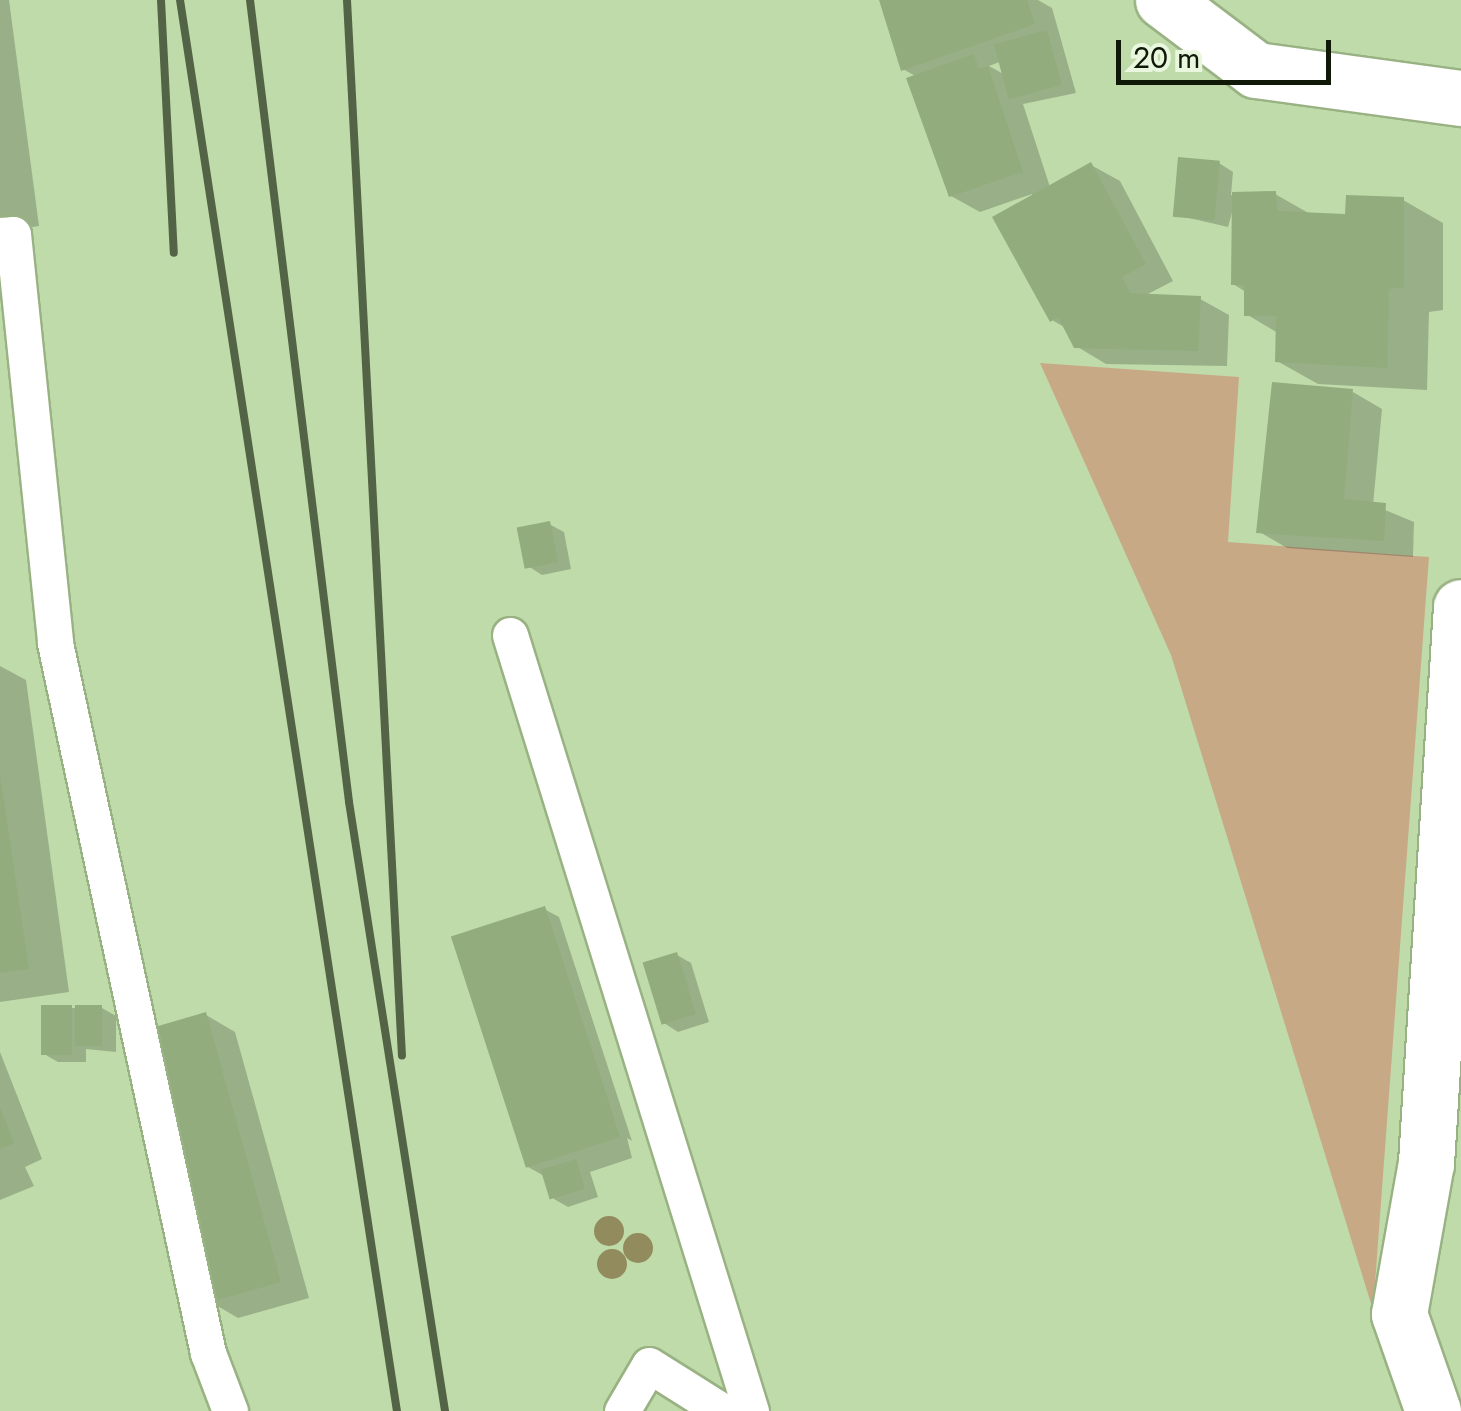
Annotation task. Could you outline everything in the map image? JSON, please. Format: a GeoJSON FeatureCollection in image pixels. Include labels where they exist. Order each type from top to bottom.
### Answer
{"type":"FeatureCollection","features":[{"type":"Feature","properties":{"kind":"street"},"geometry":{"type":"LineString","coordinates":[[1163,0],[1256,70],[1461,98]]}},
{"type":"Feature","properties":{"kind":"street"},"geometry":{"type":"LineString","coordinates":[[1433,1411],[1399,1314],[1444,1165],[1461,608]]}},
{"type":"Feature","properties":{"kind":"lane"},"geometry":{"type":"LineString","coordinates":[[0,235],[13,234],[54,644],[208,1352],[230,1411]]}},
{"type":"Feature","properties":{"kind":"lane"},"geometry":{"type":"LineString","coordinates":[[510,635],[751,1411]]}},
{"type":"Feature","properties":{"kind":"lane"},"geometry":{"type":"LineString","coordinates":[[622,1411],[648,1365],[722,1411]]}},
{"type":"Feature","properties":{"kind":"shaded area"},"geometry":{"type":"Polygon","coordinates":[[[1040,363],[1239,377],[1228,542],[1429,557],[1373,1310],[1171,655],[1040,363]]]}},
{"type":"Feature","properties":{"kind":"building"},"geometry":{"type":"Polygon","coordinates":[[[879,0],[1027,0],[1035,24],[901,71],[879,0]]]}},
{"type":"Feature","properties":{"kind":"building"},"geometry":{"type":"Polygon","coordinates":[[[1047,30],[1062,85],[1009,99],[994,44],[1047,30]]]}},
{"type":"Feature","properties":{"kind":"building"},"geometry":{"type":"Polygon","coordinates":[[[974,54],[979,69],[988,66],[1023,172],[949,197],[906,78],[974,54]]]}},
{"type":"Feature","properties":{"kind":"building"},"geometry":{"type":"Polygon","coordinates":[[[1178,157],[1220,161],[1215,220],[1173,217],[1178,157]]]}},
{"type":"Feature","properties":{"kind":"building"},"geometry":{"type":"Polygon","coordinates":[[[1091,162],[1146,264],[1122,277],[1130,293],[1201,296],[1198,351],[1074,348],[1058,317],[1050,322],[992,217],[1091,162]]]}},
{"type":"Feature","properties":{"kind":"building"},"geometry":{"type":"Polygon","coordinates":[[[1276,191],[1277,211],[1345,214],[1346,195],[1404,197],[1404,287],[1389,289],[1387,368],[1275,362],[1276,316],[1244,316],[1244,285],[1231,285],[1232,192],[1276,191]]]}},
{"type":"Feature","properties":{"kind":"building"},"geometry":{"type":"Polygon","coordinates":[[[1272,382],[1353,389],[1344,499],[1386,503],[1384,541],[1256,533],[1272,382]]]}},
{"type":"Feature","properties":{"kind":"building"},"geometry":{"type":"Polygon","coordinates":[[[550,521],[558,562],[525,569],[517,527],[550,521]]]}},
{"type":"Feature","properties":{"kind":"building"},"geometry":{"type":"Polygon","coordinates":[[[0,775],[29,969],[0,973],[0,775]]]}},
{"type":"Feature","properties":{"kind":"building"},"geometry":{"type":"Polygon","coordinates":[[[545,906],[620,1137],[526,1168],[451,937],[545,906]]]}},
{"type":"Feature","properties":{"kind":"building"},"geometry":{"type":"Polygon","coordinates":[[[677,952],[696,1014],[662,1025],[643,963],[677,952]]]}},
{"type":"Feature","properties":{"kind":"building"},"geometry":{"type":"Polygon","coordinates":[[[41,1005],[72,1005],[72,1055],[41,1055],[41,1005]]]}},
{"type":"Feature","properties":{"kind":"building"},"geometry":{"type":"Polygon","coordinates":[[[75,1005],[102,1005],[102,1046],[75,1046],[75,1005]]]}},
{"type":"Feature","properties":{"kind":"building"},"geometry":{"type":"Polygon","coordinates":[[[206,1012],[281,1282],[207,1303],[148,1029],[206,1012]]]}},
{"type":"Feature","properties":{"kind":"building"},"geometry":{"type":"Polygon","coordinates":[[[0,1107],[14,1143],[0,1149],[0,1107]]]}},
{"type":"Feature","properties":{"kind":"building"},"geometry":{"type":"Polygon","coordinates":[[[576,1159],[585,1189],[550,1199],[541,1170],[576,1159]]]}},
{"type":"Feature","properties":{"kind":"railway"},"geometry":{"type":"LineString","coordinates":[[161,0],[174,253]]}},
{"type":"Feature","properties":{"kind":"railway"},"geometry":{"type":"LineString","coordinates":[[180,0],[397,1411]]}},
{"type":"Feature","properties":{"kind":"railway"},"geometry":{"type":"LineString","coordinates":[[250,0],[349,802],[445,1411]]}},
{"type":"Feature","properties":{"kind":"railway"},"geometry":{"type":"LineString","coordinates":[[347,0],[402,1056]]}}]}
